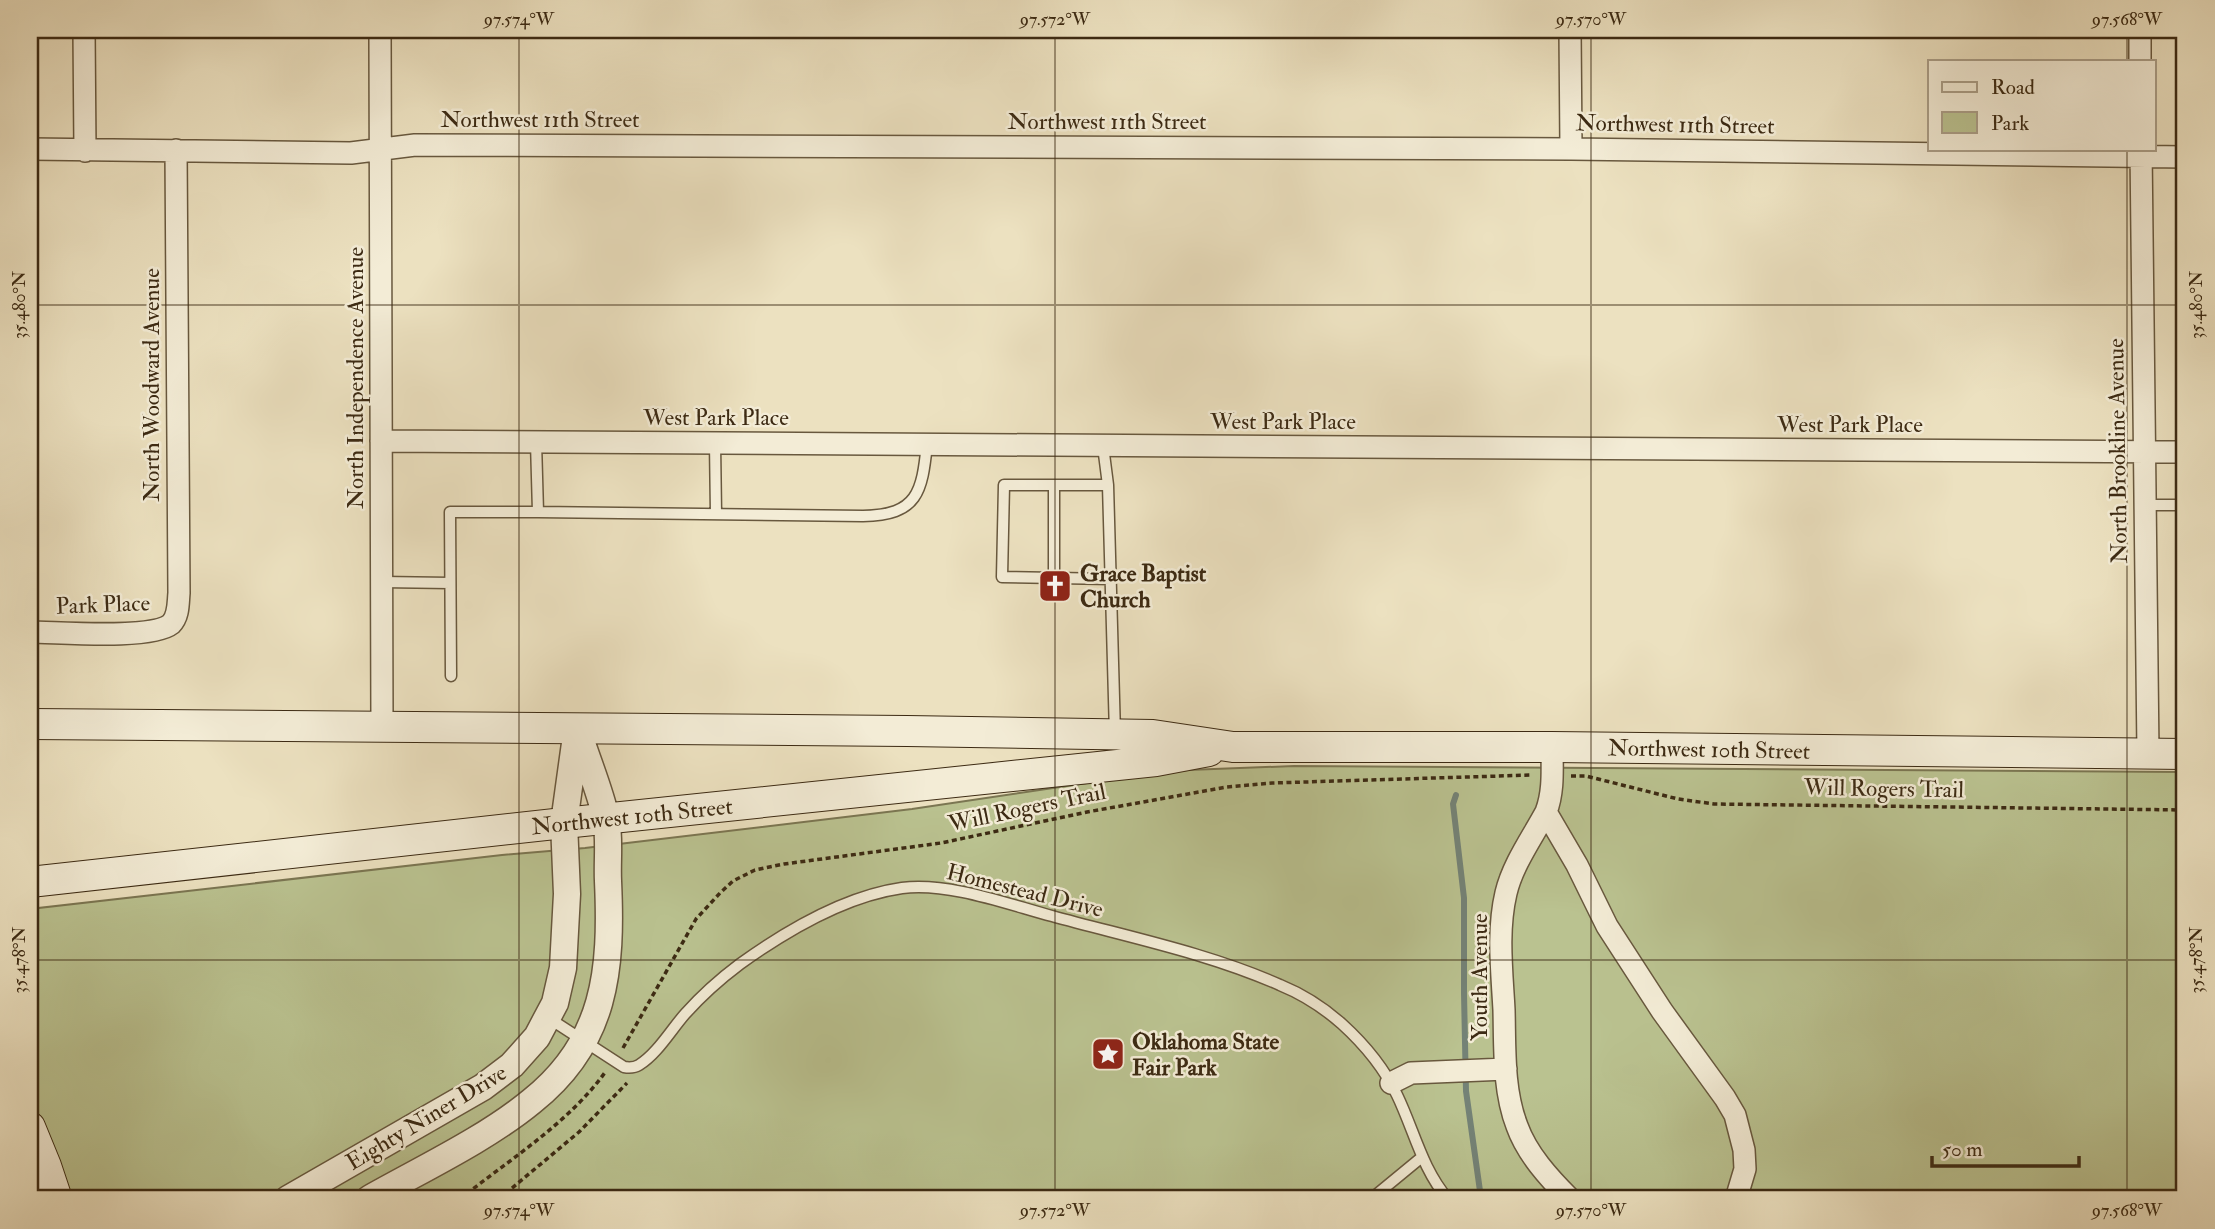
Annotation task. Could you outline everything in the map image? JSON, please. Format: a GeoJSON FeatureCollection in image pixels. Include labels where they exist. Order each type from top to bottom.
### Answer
{"type":"FeatureCollection","features":[{"type":"Feature","properties":{"kind":"main road","name":"Northwest 10th Street"},"geometry":{"type":"LineString","coordinates":[[39,724],[1153,735],[1233,747],[1552,747],[2185,754]]}},
{"type":"Feature","properties":{"kind":"main road","name":"Northwest 10th Street"},"geometry":{"type":"LineString","coordinates":[[30,882],[1156,761],[1233,747]]}},
{"type":"Feature","properties":{"kind":"main road"},"geometry":{"type":"LineString","coordinates":[[30,1126],[57,1199]]}},
{"type":"Feature","properties":{"kind":"street"},"geometry":{"type":"LineString","coordinates":[[84,30],[85,151]]}},
{"type":"Feature","properties":{"kind":"street","name":"North Independence Avenue"},"geometry":{"type":"LineString","coordinates":[[380,30],[382,726]]}},
{"type":"Feature","properties":{"kind":"street"},"geometry":{"type":"LineString","coordinates":[[1570,30],[1571,149]]}},
{"type":"Feature","properties":{"kind":"street"},"geometry":{"type":"LineString","coordinates":[[2140,30],[2140,60]]}},
{"type":"Feature","properties":{"kind":"street","name":"Northwest 11th Street"},"geometry":{"type":"LineString","coordinates":[[30,149],[351,153],[415,145],[1571,149],[2141,153],[2185,157]]}},
{"type":"Feature","properties":{"kind":"street","name":"North Woodward Avenue"},"geometry":{"type":"LineString","coordinates":[[174,619],[179,593],[176,150]]}},
{"type":"Feature","properties":{"kind":"street","name":"North Brookline Avenue"},"geometry":{"type":"LineString","coordinates":[[2141,153],[2148,753]]}},
{"type":"Feature","properties":{"kind":"street","name":"West Park Place"},"geometry":{"type":"LineString","coordinates":[[381,441],[2185,452]]}},
{"type":"Feature","properties":{"kind":"street","name":"Park Place"},"geometry":{"type":"LineString","coordinates":[[30,632],[145,633],[169,625],[174,619]]}},
{"type":"Feature","properties":{"kind":"street","name":"Eighty Niner Drive"},"geometry":{"type":"LineString","coordinates":[[369,1199],[503,1123],[534,1100],[554,1080],[594,1024],[605,984],[609,902],[606,819],[578,729]]}},
{"type":"Feature","properties":{"kind":"street","name":"Eighty Niner Drive"},"geometry":{"type":"LineString","coordinates":[[288,1199],[483,1087],[512,1065],[537,1037],[555,1003],[563,968],[567,894],[564,823],[578,729]]}},
{"type":"Feature","properties":{"kind":"street","name":"Youth Avenue"},"geometry":{"type":"LineString","coordinates":[[1552,747],[1552,791],[1546,812],[1513,871],[1502,913],[1506,1069],[1508,1092],[1517,1127],[1540,1165],[1570,1199]]}},
{"type":"Feature","properties":{"kind":"street"},"geometry":{"type":"LineString","coordinates":[[1546,812],[1577,865],[1607,926],[1662,1011],[1726,1098],[1735,1115],[1744,1150],[1745,1169],[1737,1199]]}},
{"type":"Feature","properties":{"kind":"street"},"geometry":{"type":"LineString","coordinates":[[1391,1083],[1406,1074],[1506,1069]]}},
{"type":"Feature","properties":{"kind":"lane"},"geometry":{"type":"LineString","coordinates":[[536,442],[538,512]]}},
{"type":"Feature","properties":{"kind":"lane"},"geometry":{"type":"LineString","coordinates":[[715,443],[716,514]]}},
{"type":"Feature","properties":{"kind":"lane"},"geometry":{"type":"LineString","coordinates":[[451,676],[450,513],[863,516],[895,513],[918,492],[924,474],[927,444]]}},
{"type":"Feature","properties":{"kind":"lane"},"geometry":{"type":"LineString","coordinates":[[1103,446],[1108,485],[1115,735]]}},
{"type":"Feature","properties":{"kind":"lane"},"geometry":{"type":"LineString","coordinates":[[1108,485],[1004,485],[1002,577],[1111,579]]}},
{"type":"Feature","properties":{"kind":"lane"},"geometry":{"type":"LineString","coordinates":[[1054,487],[1054,578]]}},
{"type":"Feature","properties":{"kind":"lane"},"geometry":{"type":"LineString","coordinates":[[2144,505],[2185,505]]}},
{"type":"Feature","properties":{"kind":"lane"},"geometry":{"type":"LineString","coordinates":[[382,582],[450,583]]}},
{"type":"Feature","properties":{"kind":"lane","name":"Homestead Drive"},"geometry":{"type":"LineString","coordinates":[[630,1068],[642,1063],[710,988],[766,946],[811,920],[869,896],[903,888],[920,887],[967,894],[1165,946],[1279,984],[1316,1004],[1342,1024],[1370,1053],[1391,1083],[1431,1176],[1448,1199]]}},
{"type":"Feature","properties":{"kind":"lane"},"geometry":{"type":"LineString","coordinates":[[547,1017],[617,1063],[630,1068]]}},
{"type":"Feature","properties":{"kind":"lane"},"geometry":{"type":"LineString","coordinates":[[1371,1199],[1422,1157]]}},
{"type":"Feature","properties":{"kind":"path","name":"Will Rogers Trail"},"geometry":{"type":"LineString","coordinates":[[629,1041],[696,919],[733,881],[755,870],[941,843],[1087,812],[1227,788],[1272,783],[1522,775]]}},
{"type":"Feature","properties":{"kind":"path","name":"Will Rogers Trail"},"geometry":{"type":"LineString","coordinates":[[1586,776],[1678,799],[1714,804],[2185,810]]}},
{"type":"Feature","properties":{"kind":"path"},"geometry":{"type":"LineString","coordinates":[[499,1199],[579,1132],[626,1084],[630,1068]]}},
{"type":"Feature","properties":{"kind":"path"},"geometry":{"type":"LineString","coordinates":[[460,1199],[571,1111],[596,1085]]}},
{"type":"Feature","properties":{"kind":"green space","name":"Oklahoma State Fair Park"},"geometry":{"type":"Polygon","coordinates":[[[1294,766],[2185,772],[2185,1199],[30,1199],[30,909],[912,809],[1141,775],[1188,770],[1294,766]]]}},
{"type":"Feature","properties":{"kind":"waterway"},"geometry":{"type":"LineString","coordinates":[[1456,795],[1453,804],[1464,898],[1466,1091],[1480,1191],[1489,1199]]}},
{"type":"Feature","properties":{"kind":"place","name":"Grace Baptist Church"},"geometry":{"type":"Point","coordinates":[1055,586]}},
{"type":"Feature","properties":{"kind":"place","name":"Oklahoma State Fair Park"},"geometry":{"type":"Point","coordinates":[1108,1054]}}]}
